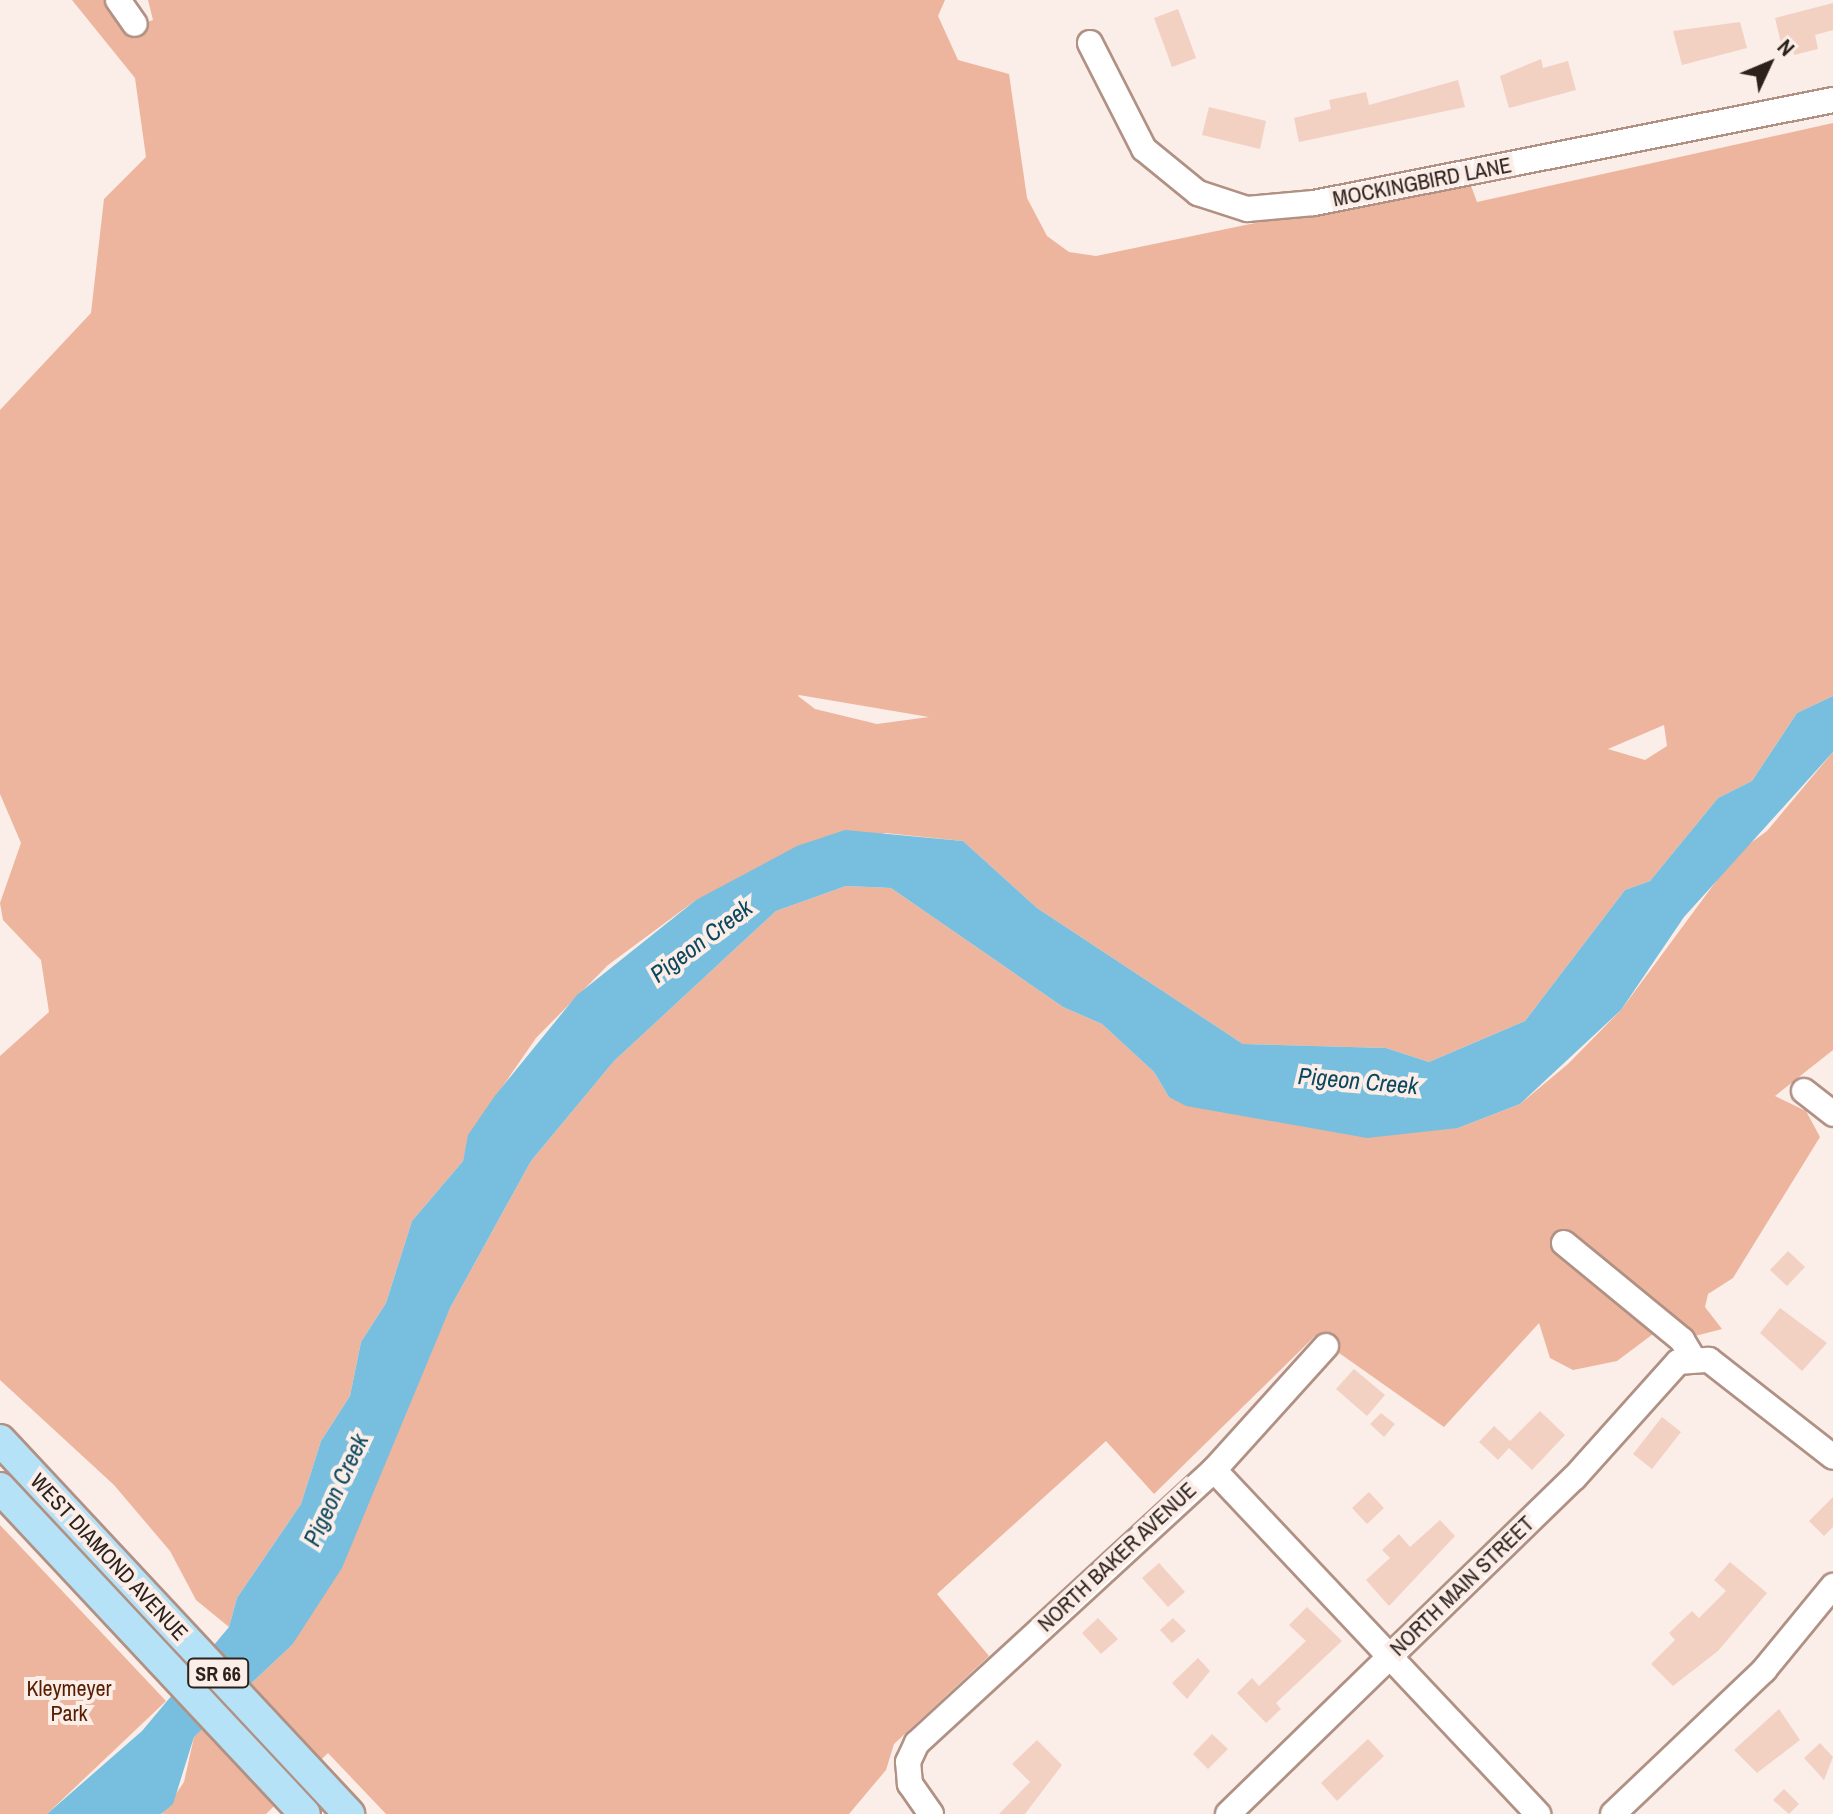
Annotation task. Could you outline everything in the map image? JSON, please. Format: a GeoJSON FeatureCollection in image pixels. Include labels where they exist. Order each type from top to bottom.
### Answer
{"type":"FeatureCollection","features":[{"type":"Feature","properties":{"kind":"main road","name":"WEST DIAMOND AVENUE"},"geometry":{"type":"LineString","coordinates":[[0,1440],[340,1804]]}},
{"type":"Feature","properties":{"kind":"main road","name":"WEST DIAMOND AVENUE"},"geometry":{"type":"LineString","coordinates":[[0,1488],[305,1814]]}},
{"type":"Feature","properties":{"kind":"street"},"geometry":{"type":"LineString","coordinates":[[118,0],[135,24]]}},
{"type":"Feature","properties":{"kind":"street","name":"MOCKINGBIRD LANE"},"geometry":{"type":"LineString","coordinates":[[1090,43],[1144,149],[1198,193],[1247,209],[1314,203],[1833,100]]}},
{"type":"Feature","properties":{"kind":"street"},"geometry":{"type":"LineString","coordinates":[[1804,1091],[1833,1114]]}},
{"type":"Feature","properties":{"kind":"street"},"geometry":{"type":"LineString","coordinates":[[1564,1243],[1682,1340],[1693,1358],[1726,1372],[1833,1457]]}},
{"type":"Feature","properties":{"kind":"street","name":"NORTH BAKER AVENUE"},"geometry":{"type":"LineString","coordinates":[[931,1814],[910,1784],[908,1764],[917,1743],[1214,1470],[1326,1346]]}},
{"type":"Feature","properties":{"kind":"street","name":"NORTH MAIN STREET"},"geometry":{"type":"LineString","coordinates":[[1228,1814],[1574,1478],[1659,1376],[1693,1358]]}},
{"type":"Feature","properties":{"kind":"street"},"geometry":{"type":"LineString","coordinates":[[1214,1470],[1538,1814]]}},
{"type":"Feature","properties":{"kind":"street"},"geometry":{"type":"LineString","coordinates":[[1613,1814],[1764,1670],[1833,1586]]}},
{"type":"Feature","properties":{"kind":"green space"},"geometry":{"type":"Polygon","coordinates":[[[72,0],[107,0],[129,29],[153,20],[148,0],[945,0],[938,16],[958,60],[1009,74],[1027,198],[1047,236],[1069,252],[1096,256],[1443,184],[1470,183],[1477,202],[1833,123],[1833,696],[1797,713],[1752,781],[1718,798],[1650,881],[1625,890],[1525,1021],[1429,1062],[1386,1048],[1243,1044],[1037,908],[963,841],[885,833],[696,900],[608,965],[536,1038],[469,1135],[463,1161],[412,1221],[386,1303],[361,1342],[350,1396],[321,1441],[301,1504],[237,1598],[229,1627],[196,1600],[170,1551],[114,1485],[0,1380],[0,1056],[49,1012],[41,960],[3,920],[0,903],[21,843],[0,794],[0,410],[91,313],[104,199],[146,157],[135,78],[72,0]],[[799,695],[815,709],[877,724],[929,717],[799,695]],[[1664,725],[1608,749],[1645,760],[1667,746],[1664,725]]]}},
{"type":"Feature","properties":{"kind":"green space"},"geometry":{"type":"Polygon","coordinates":[[[1833,752],[1833,1050],[1775,1096],[1806,1111],[1820,1137],[1733,1278],[1708,1294],[1705,1307],[1722,1329],[1695,1336],[1661,1328],[1617,1361],[1573,1370],[1550,1358],[1539,1323],[1444,1427],[1315,1336],[1154,1494],[1106,1441],[937,1594],[989,1656],[894,1744],[886,1770],[849,1814],[386,1814],[328,1753],[266,1814],[162,1814],[184,1782],[194,1737],[292,1645],[450,1308],[531,1161],[614,1061],[776,911],[846,886],[891,888],[1063,1007],[1102,1024],[1154,1072],[1169,1097],[1458,1128],[1520,1104],[1568,1064],[1621,1010],[1737,853],[1767,831],[1833,752]]]}},
{"type":"Feature","properties":{"kind":"green space","name":"Kleymeyer Park"},"geometry":{"type":"Polygon","coordinates":[[[0,1525],[166,1701],[47,1814],[0,1814],[0,1525]]]}},
{"type":"Feature","properties":{"kind":"water","name":"Pigeon Creek"},"geometry":{"type":"Polygon","coordinates":[[[1833,696],[1833,752],[1684,917],[1621,1010],[1520,1104],[1458,1128],[1367,1138],[1186,1106],[1169,1097],[1154,1072],[1102,1024],[1063,1007],[891,888],[846,886],[776,911],[614,1061],[531,1161],[450,1308],[342,1568],[292,1645],[194,1737],[173,1804],[161,1814],[47,1814],[142,1731],[229,1627],[237,1598],[301,1504],[321,1441],[350,1396],[361,1342],[386,1303],[412,1221],[463,1161],[468,1135],[494,1097],[577,995],[696,900],[797,846],[845,830],[963,841],[1037,908],[1243,1044],[1386,1048],[1429,1062],[1525,1021],[1625,890],[1650,881],[1718,798],[1752,781],[1797,713],[1833,696]]]}},
{"type":"Feature","properties":{"kind":"building"},"geometry":{"type":"Polygon","coordinates":[[[1833,3],[1833,30],[1815,35],[1818,49],[1794,55],[1791,41],[1781,43],[1775,18],[1833,3]]]}},
{"type":"Feature","properties":{"kind":"building"},"geometry":{"type":"Polygon","coordinates":[[[1178,9],[1196,58],[1172,67],[1154,18],[1178,9]]]}},
{"type":"Feature","properties":{"kind":"building"},"geometry":{"type":"Polygon","coordinates":[[[1740,22],[1747,48],[1682,65],[1673,31],[1740,22]]]}},
{"type":"Feature","properties":{"kind":"building"},"geometry":{"type":"Polygon","coordinates":[[[1541,59],[1543,68],[1568,61],[1576,90],[1509,108],[1500,76],[1541,59]]]}},
{"type":"Feature","properties":{"kind":"building"},"geometry":{"type":"Polygon","coordinates":[[[1458,80],[1465,107],[1299,142],[1294,118],[1331,109],[1329,100],[1366,92],[1369,105],[1458,80]]]}},
{"type":"Feature","properties":{"kind":"building"},"geometry":{"type":"Polygon","coordinates":[[[1209,107],[1266,121],[1260,149],[1202,135],[1209,107]]]}},
{"type":"Feature","properties":{"kind":"building"},"geometry":{"type":"Polygon","coordinates":[[[1788,1251],[1805,1267],[1787,1286],[1770,1270],[1788,1251]]]}},
{"type":"Feature","properties":{"kind":"building"},"geometry":{"type":"Polygon","coordinates":[[[1780,1308],[1827,1343],[1802,1371],[1760,1333],[1780,1308]]]}},
{"type":"Feature","properties":{"kind":"building"},"geometry":{"type":"Polygon","coordinates":[[[1354,1369],[1385,1395],[1367,1416],[1336,1389],[1354,1369]]]}},
{"type":"Feature","properties":{"kind":"building"},"geometry":{"type":"Polygon","coordinates":[[[1540,1411],[1565,1435],[1532,1470],[1509,1448],[1498,1460],[1479,1442],[1494,1426],[1510,1441],[1540,1411]]]}},
{"type":"Feature","properties":{"kind":"building"},"geometry":{"type":"Polygon","coordinates":[[[1381,1413],[1395,1424],[1384,1437],[1370,1424],[1381,1413]]]}},
{"type":"Feature","properties":{"kind":"building"},"geometry":{"type":"Polygon","coordinates":[[[1662,1417],[1681,1432],[1652,1469],[1633,1454],[1662,1417]]]}},
{"type":"Feature","properties":{"kind":"building"},"geometry":{"type":"Polygon","coordinates":[[[1369,1492],[1384,1508],[1367,1524],[1352,1508],[1369,1492]]]}},
{"type":"Feature","properties":{"kind":"building"},"geometry":{"type":"Polygon","coordinates":[[[1833,1497],[1833,1527],[1824,1536],[1809,1521],[1833,1497]]]}},
{"type":"Feature","properties":{"kind":"building"},"geometry":{"type":"Polygon","coordinates":[[[1440,1520],[1455,1536],[1389,1606],[1366,1580],[1390,1558],[1382,1550],[1399,1534],[1410,1547],[1440,1520]]]}},
{"type":"Feature","properties":{"kind":"building"},"geometry":{"type":"Polygon","coordinates":[[[1730,1562],[1767,1593],[1718,1651],[1673,1686],[1651,1664],[1675,1640],[1669,1633],[1692,1611],[1699,1618],[1726,1591],[1714,1580],[1730,1562]]]}},
{"type":"Feature","properties":{"kind":"building"},"geometry":{"type":"Polygon","coordinates":[[[1159,1563],[1185,1592],[1168,1607],[1142,1578],[1159,1563]]]}},
{"type":"Feature","properties":{"kind":"building"},"geometry":{"type":"Polygon","coordinates":[[[1307,1607],[1342,1641],[1276,1703],[1281,1709],[1266,1723],[1237,1693],[1252,1678],[1259,1686],[1306,1641],[1289,1625],[1307,1607]]]}},
{"type":"Feature","properties":{"kind":"building"},"geometry":{"type":"Polygon","coordinates":[[[1098,1618],[1118,1639],[1101,1654],[1082,1633],[1098,1618]]]}},
{"type":"Feature","properties":{"kind":"building"},"geometry":{"type":"Polygon","coordinates":[[[1173,1618],[1186,1631],[1172,1643],[1160,1630],[1173,1618]]]}},
{"type":"Feature","properties":{"kind":"building"},"geometry":{"type":"Polygon","coordinates":[[[1198,1658],[1210,1671],[1187,1699],[1172,1683],[1198,1658]]]}},
{"type":"Feature","properties":{"kind":"building"},"geometry":{"type":"Polygon","coordinates":[[[1779,1709],[1800,1740],[1757,1773],[1734,1750],[1779,1709]]]}},
{"type":"Feature","properties":{"kind":"building"},"geometry":{"type":"Polygon","coordinates":[[[1212,1734],[1228,1749],[1208,1769],[1193,1754],[1212,1734]]]}},
{"type":"Feature","properties":{"kind":"building"},"geometry":{"type":"Polygon","coordinates":[[[1368,1739],[1384,1756],[1337,1801],[1321,1783],[1368,1739]]]}},
{"type":"Feature","properties":{"kind":"building"},"geometry":{"type":"Polygon","coordinates":[[[1037,1740],[1062,1765],[1025,1814],[999,1814],[1030,1782],[1012,1764],[1037,1740]]]}},
{"type":"Feature","properties":{"kind":"building"},"geometry":{"type":"Polygon","coordinates":[[[1820,1743],[1833,1757],[1824,1780],[1804,1758],[1820,1743]]]}},
{"type":"Feature","properties":{"kind":"building"},"geometry":{"type":"Polygon","coordinates":[[[1784,1789],[1799,1804],[1789,1814],[1773,1800],[1784,1789]]]}}]}
